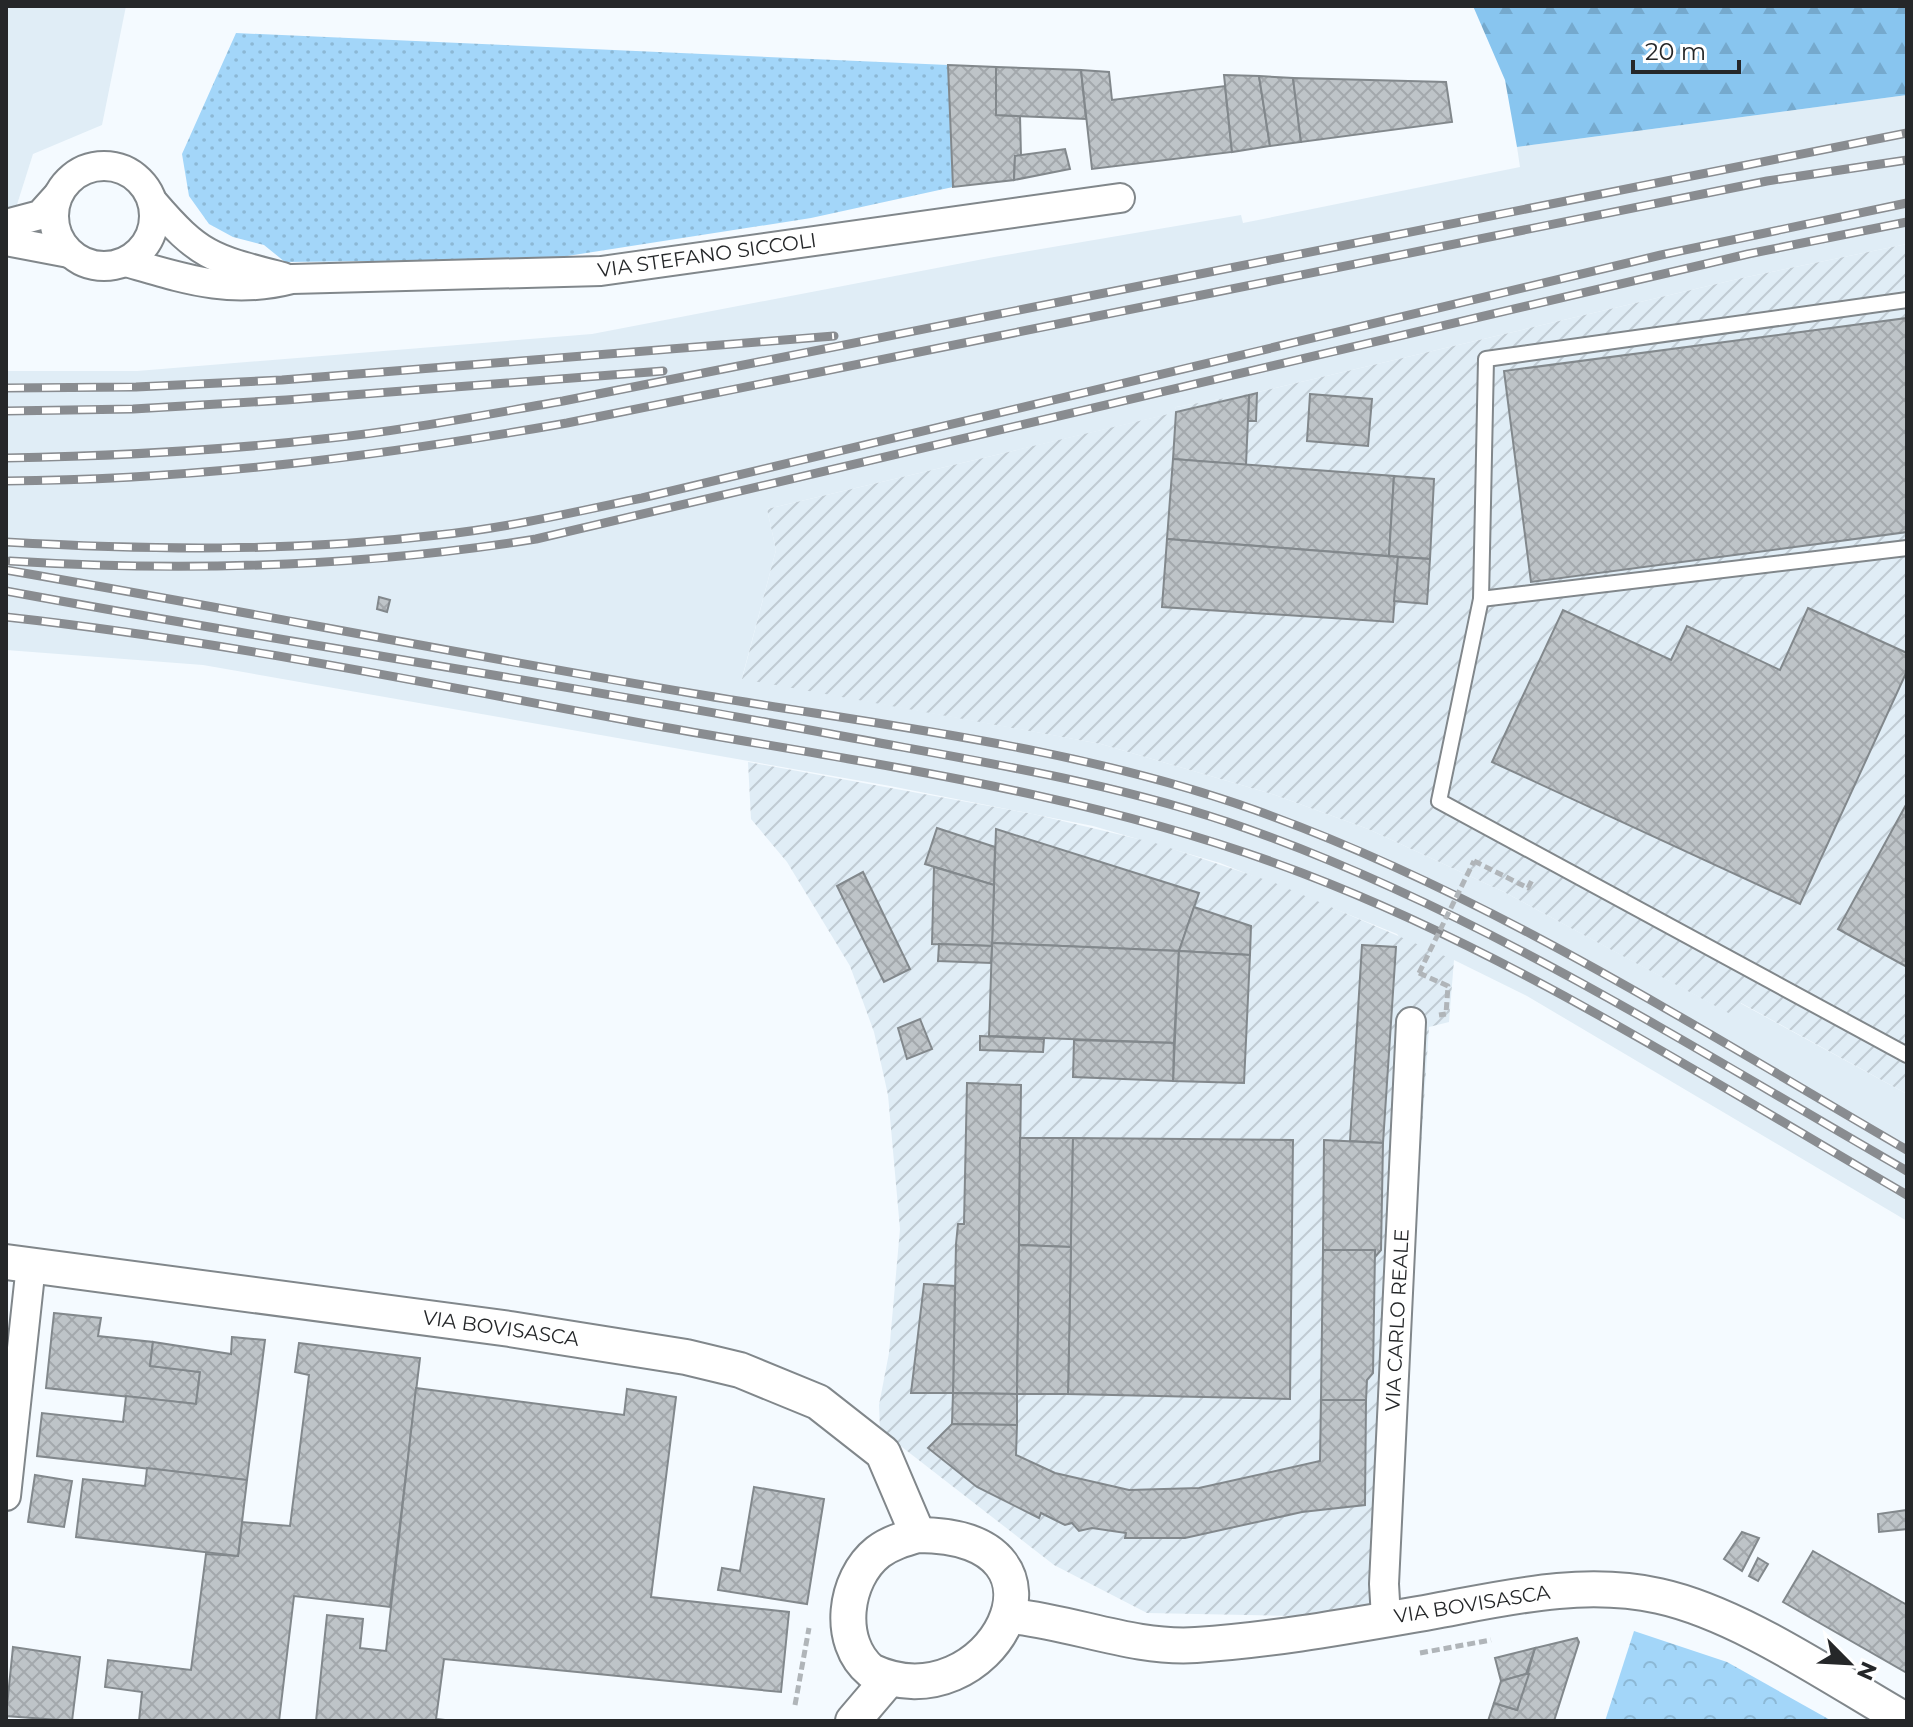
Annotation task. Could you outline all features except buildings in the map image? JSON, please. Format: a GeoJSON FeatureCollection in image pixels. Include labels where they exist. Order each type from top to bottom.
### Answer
{"type":"FeatureCollection","features":[{"type":"Feature","properties":{"kind":"street"},"geometry":{"type":"LineString","coordinates":[[6,224],[40,215],[79,172],[109,166],[137,178],[153,202],[155,216],[151,235],[141,251],[126,262],[96,266],[69,253],[6,241]]}},
{"type":"Feature","properties":{"kind":"street"},"geometry":{"type":"LineString","coordinates":[[58,195],[54,227],[69,253]]}},
{"type":"Feature","properties":{"kind":"street","name":"VIA STEFANO SICCOLI"},"geometry":{"type":"LineString","coordinates":[[126,262],[196,282],[258,288],[292,279],[601,271],[1120,198]]}},
{"type":"Feature","properties":{"kind":"street","name":"VIA STEFANO SICCOLI"},"geometry":{"type":"LineString","coordinates":[[153,202],[186,240],[214,258],[292,279]]}},
{"type":"Feature","properties":{"kind":"street","name":"VIA CARLO REALE"},"geometry":{"type":"LineString","coordinates":[[1386,1618],[1384,1584],[1411,1022]]}},
{"type":"Feature","properties":{"kind":"street"},"geometry":{"type":"LineString","coordinates":[[6,1496],[19,1264]]}},
{"type":"Feature","properties":{"kind":"street","name":"VIA BOVISASCA"},"geometry":{"type":"LineString","coordinates":[[19,1264],[546,1334],[740,1370],[818,1402],[883,1453],[918,1535]]}},
{"type":"Feature","properties":{"kind":"street"},"geometry":{"type":"LineString","coordinates":[[918,1535],[961,1539],[993,1559],[1009,1593],[1011,1616],[1007,1640],[996,1660],[981,1677],[965,1687],[928,1694],[887,1681],[870,1671],[849,1641],[850,1602],[857,1581],[876,1553],[918,1535]]}},
{"type":"Feature","properties":{"kind":"street","name":"VIA BOVISASCA"},"geometry":{"type":"LineString","coordinates":[[1011,1616],[1178,1646],[1232,1642],[1540,1592],[1601,1589],[1647,1593],[1691,1605],[1734,1623],[1907,1721]]}},
{"type":"Feature","properties":{"kind":"street"},"geometry":{"type":"LineString","coordinates":[[853,1721],[887,1681]]}},
{"type":"Feature","properties":{"kind":"lane"},"geometry":{"type":"LineString","coordinates":[[1907,300],[1486,359],[1481,599],[1439,801],[1907,1055]]}},
{"type":"Feature","properties":{"kind":"lane"},"geometry":{"type":"LineString","coordinates":[[1481,599],[1907,548]]}},
{"type":"Feature","properties":{"kind":"path"},"geometry":{"type":"LineString","coordinates":[[1446,1014],[1448,986],[1419,973],[1474,861],[1528,888]]}},
{"type":"Feature","properties":{"kind":"path"},"geometry":{"type":"LineString","coordinates":[[795,1705],[809,1628]]}},
{"type":"Feature","properties":{"kind":"path"},"geometry":{"type":"LineString","coordinates":[[1420,1653],[1491,1640]]}},
{"type":"Feature","properties":{"kind":"shaded area"},"geometry":{"type":"Polygon","coordinates":[[[6,6],[126,6],[102,125],[33,154],[14,214],[6,211],[6,6]]]}},
{"type":"Feature","properties":{"kind":"shaded area"},"geometry":{"type":"Polygon","coordinates":[[[1907,95],[1907,244],[1742,278],[1258,392],[1176,407],[1174,413],[767,509],[776,550],[742,678],[1101,744],[1275,795],[1368,829],[1504,892],[1733,1015],[1740,1003],[1907,1094],[1907,1221],[1527,996],[1454,960],[1415,957],[1397,934],[1220,863],[1093,826],[890,786],[203,665],[6,650],[6,371],[137,371],[592,334],[994,257],[1241,215],[1243,223],[1520,167],[1517,147],[1907,95]]]}},
{"type":"Feature","properties":{"kind":"shaded area"},"geometry":{"type":"Polygon","coordinates":[[[1907,244],[1907,1094],[1741,1003],[1734,1016],[1504,892],[1368,829],[1275,795],[1101,744],[742,679],[776,550],[767,509],[1173,413],[1176,407],[1258,392],[1742,278],[1907,244]]]}},
{"type":"Feature","properties":{"kind":"shaded area"},"geometry":{"type":"Polygon","coordinates":[[[748,762],[1033,814],[1155,843],[1275,883],[1454,960],[1449,1022],[1429,1027],[1394,1548],[1386,1618],[1147,1613],[1054,1565],[880,1430],[879,1405],[889,1353],[900,1229],[888,1095],[874,1032],[850,966],[787,862],[751,819],[748,762]]]}},
{"type":"Feature","properties":{"kind":"green space"},"geometry":{"type":"Polygon","coordinates":[[[1473,6],[1907,6],[1907,95],[1517,147],[1505,80],[1473,6]]]}},
{"type":"Feature","properties":{"kind":"green space"},"geometry":{"type":"Polygon","coordinates":[[[236,33],[948,65],[953,187],[811,218],[548,259],[285,262],[264,245],[233,237],[209,224],[189,196],[182,154],[236,33]]]}},
{"type":"Feature","properties":{"kind":"green space"},"geometry":{"type":"Polygon","coordinates":[[[1634,1631],[1727,1662],[1832,1721],[1605,1721],[1634,1631]]]}},
{"type":"Feature","properties":{"kind":"railway"},"geometry":{"type":"LineString","coordinates":[[6,458],[243,447],[352,436],[443,422],[563,401],[1907,133]]}},
{"type":"Feature","properties":{"kind":"railway"},"geometry":{"type":"LineString","coordinates":[[6,481],[218,471],[357,456],[497,435],[1767,181],[1907,160]]}},
{"type":"Feature","properties":{"kind":"railway"},"geometry":{"type":"LineString","coordinates":[[6,542],[114,547],[276,547],[384,541],[515,524],[642,498],[1661,255],[1907,203]]}},
{"type":"Feature","properties":{"kind":"railway"},"geometry":{"type":"LineString","coordinates":[[10,561],[142,566],[274,565],[405,556],[536,539],[1748,254],[1907,222]]}},
{"type":"Feature","properties":{"kind":"railway"},"geometry":{"type":"LineString","coordinates":[[6,388],[136,387],[282,380],[834,336]]}},
{"type":"Feature","properties":{"kind":"railway"},"geometry":{"type":"LineString","coordinates":[[6,411],[133,409],[286,400],[663,371]]}},
{"type":"Feature","properties":{"kind":"railway"},"geometry":{"type":"LineString","coordinates":[[6,570],[615,680],[981,740],[1188,788],[1341,843],[1507,922],[1669,1010],[1907,1150]]}},
{"type":"Feature","properties":{"kind":"railway"},"geometry":{"type":"LineString","coordinates":[[6,591],[935,753],[1092,784],[1195,812],[1332,861],[1501,940],[1665,1030],[1907,1171]]}},
{"type":"Feature","properties":{"kind":"railway"},"geometry":{"type":"LineString","coordinates":[[6,617],[253,652],[905,769],[1066,802],[1224,846],[1302,873],[1459,941],[1685,1064],[1907,1195]]}}]}
